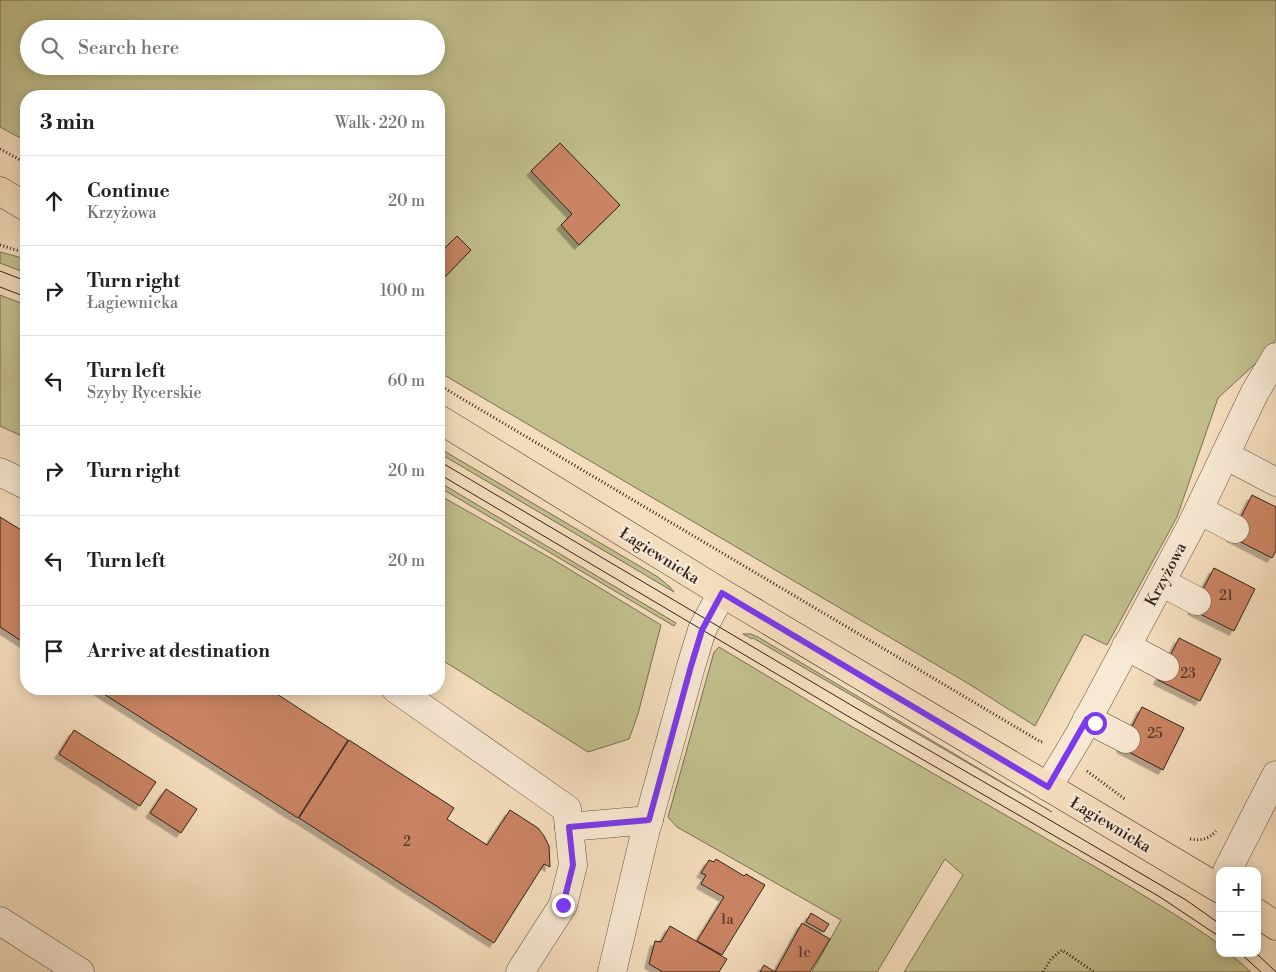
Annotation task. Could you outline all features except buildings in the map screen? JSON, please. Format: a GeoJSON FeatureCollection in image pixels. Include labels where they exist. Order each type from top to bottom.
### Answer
{"type":"FeatureCollection","features":[{"type":"Feature","properties":{"kind":"main road"},"geometry":{"type":"LineString","coordinates":[[0,191],[20,203]]}},
{"type":"Feature","properties":{"kind":"main road"},"geometry":{"type":"LineString","coordinates":[[0,212],[20,217]]}},
{"type":"Feature","properties":{"kind":"main road","name":"Łagiewnicka"},"geometry":{"type":"LineString","coordinates":[[445,423],[722,593],[1048,787],[1216,880]]}},
{"type":"Feature","properties":{"kind":"main road"},"geometry":{"type":"LineString","coordinates":[[1261,916],[1276,926]]}},
{"type":"Feature","properties":{"kind":"street","name":"Krzyżowa"},"geometry":{"type":"LineString","coordinates":[[1048,787],[1056,748],[1087,719],[1199,510],[1255,392],[1273,367]]}},
{"type":"Feature","properties":{"kind":"street"},"geometry":{"type":"LineString","coordinates":[[1225,455],[1276,482]]}},
{"type":"Feature","properties":{"kind":"street"},"geometry":{"type":"LineString","coordinates":[[0,472],[20,482]]}},
{"type":"Feature","properties":{"kind":"street"},"geometry":{"type":"LineString","coordinates":[[1199,510],[1235,529]]}},
{"type":"Feature","properties":{"kind":"street"},"geometry":{"type":"LineString","coordinates":[[1161,582],[1197,601]]}},
{"type":"Feature","properties":{"kind":"street"},"geometry":{"type":"LineString","coordinates":[[612,972],[649,820],[691,666],[702,630],[722,593]]}},
{"type":"Feature","properties":{"kind":"street"},"geometry":{"type":"LineString","coordinates":[[1126,646],[1165,667]]}},
{"type":"Feature","properties":{"kind":"street"},"geometry":{"type":"LineString","coordinates":[[405,695],[567,809],[573,865],[563,905],[520,972]]}},
{"type":"Feature","properties":{"kind":"street"},"geometry":{"type":"LineString","coordinates":[[1087,719],[1126,739]]}},
{"type":"Feature","properties":{"kind":"street"},"geometry":{"type":"LineString","coordinates":[[1229,867],[1276,775]]}},
{"type":"Feature","properties":{"kind":"street"},"geometry":{"type":"LineString","coordinates":[[569,827],[649,820]]}},
{"type":"Feature","properties":{"kind":"street"},"geometry":{"type":"LineString","coordinates":[[0,921],[80,972]]}},
{"type":"Feature","properties":{"kind":"path"},"geometry":{"type":"LineString","coordinates":[[0,149],[20,160]]}},
{"type":"Feature","properties":{"kind":"path"},"geometry":{"type":"LineString","coordinates":[[0,245],[20,251]]}},
{"type":"Feature","properties":{"kind":"path"},"geometry":{"type":"LineString","coordinates":[[445,389],[1041,742],[1056,748],[1128,802]]}},
{"type":"Feature","properties":{"kind":"path"},"geometry":{"type":"LineString","coordinates":[[1189,838],[1197,840],[1211,837],[1220,827]]}},
{"type":"Feature","properties":{"kind":"path"},"geometry":{"type":"LineString","coordinates":[[1043,972],[1051,959],[1062,950],[1094,972]]}},
{"type":"Feature","properties":{"kind":"shaded area"},"geometry":{"type":"Polygon","coordinates":[[[0,0],[1276,0],[1276,339],[1267,353],[1218,398],[1177,517],[1107,645],[1084,634],[1035,726],[969,684],[445,376],[445,90],[20,90],[20,138],[0,127],[0,0]]]}},
{"type":"Feature","properties":{"kind":"shaded area"},"geometry":{"type":"Polygon","coordinates":[[[0,252],[20,257],[20,271],[0,263],[0,252]]]}},
{"type":"Feature","properties":{"kind":"shaded area"},"geometry":{"type":"Polygon","coordinates":[[[0,295],[20,303],[20,435],[0,426],[0,295]]]}},
{"type":"Feature","properties":{"kind":"shaded area"},"geometry":{"type":"Polygon","coordinates":[[[445,452],[658,577],[674,592],[445,457],[445,452]]]}},
{"type":"Feature","properties":{"kind":"shaded area"},"geometry":{"type":"Polygon","coordinates":[[[445,486],[676,623],[674,626],[445,491],[445,486]]]}},
{"type":"Feature","properties":{"kind":"shaded area"},"geometry":{"type":"Polygon","coordinates":[[[445,498],[554,560],[661,625],[638,714],[629,739],[588,752],[445,662],[445,498]]]}},
{"type":"Feature","properties":{"kind":"shaded area"},"geometry":{"type":"Polygon","coordinates":[[[743,634],[751,634],[758,637],[1052,812],[753,638],[743,634]]]}},
{"type":"Feature","properties":{"kind":"shaded area"},"geometry":{"type":"Polygon","coordinates":[[[719,647],[839,719],[1130,887],[1216,942],[1216,957],[1234,957],[1251,972],[904,972],[963,875],[945,859],[877,972],[812,972],[841,920],[677,827],[668,817],[714,652],[719,647]]]}},
{"type":"Feature","properties":{"kind":"tram line"},"geometry":{"type":"LineString","coordinates":[[0,271],[20,279]]}},
{"type":"Feature","properties":{"kind":"tram line"},"geometry":{"type":"LineString","coordinates":[[0,287],[20,295]]}},
{"type":"Feature","properties":{"kind":"tram line"},"geometry":{"type":"LineString","coordinates":[[445,465],[856,708],[1186,900],[1216,921]]}},
{"type":"Feature","properties":{"kind":"tram line"},"geometry":{"type":"LineString","coordinates":[[445,478],[851,718],[1160,897],[1216,934]]}},
{"type":"Feature","properties":{"kind":"tram line"},"geometry":{"type":"LineString","coordinates":[[1244,957],[1261,972]]}},
{"type":"Feature","properties":{"kind":"tram line"},"geometry":{"type":"LineString","coordinates":[[1260,957],[1276,972]]}},
{"type":"Feature","properties":{"kind":"route"},"geometry":{"type":"LineString","coordinates":[[563,905],[573,865],[569,827],[649,820],[702,630],[722,593],[1048,787],[1087,719],[1095,723]]}}]}
